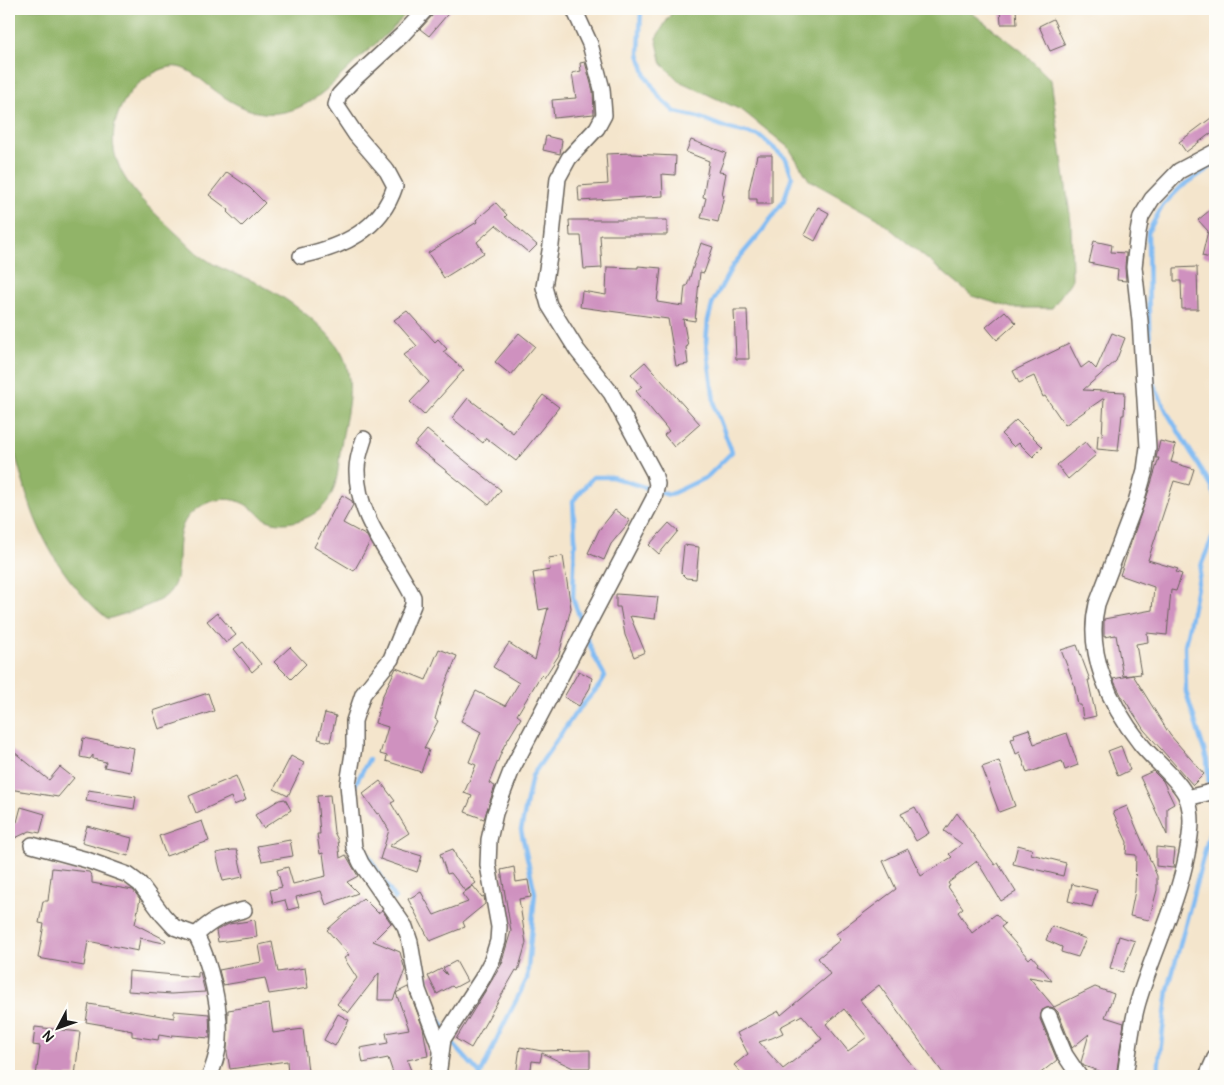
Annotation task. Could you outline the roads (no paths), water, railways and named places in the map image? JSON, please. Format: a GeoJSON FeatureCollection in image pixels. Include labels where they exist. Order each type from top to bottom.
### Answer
{"type":"FeatureCollection","features":[{"type":"Feature","properties":{"kind":"street"},"geometry":{"type":"LineString","coordinates":[[301,256],[321,251],[354,238],[382,214],[390,200],[394,186],[387,171],[356,135],[336,105],[339,95],[402,35],[426,9]]}},
{"type":"Feature","properties":{"kind":"street"},"geometry":{"type":"LineString","coordinates":[[438,1076],[444,1039],[482,979],[492,960],[498,941],[499,927],[488,865],[489,840],[495,813],[512,770],[656,491],[654,473],[611,393],[577,350],[549,306],[544,287],[551,245],[558,178],[570,158],[597,128],[604,115],[602,90],[590,44],[574,9]]}},
{"type":"Feature","properties":{"kind":"street"},"geometry":{"type":"LineString","coordinates":[[1125,1076],[1138,1003],[1182,881],[1191,820],[1201,794],[1179,786],[1141,744],[1121,716],[1107,690],[1098,659],[1093,620],[1097,604],[1136,502],[1148,447],[1140,321],[1134,267],[1140,224],[1152,199],[1179,171],[1215,152]]}},
{"type":"Feature","properties":{"kind":"street"},"geometry":{"type":"LineString","coordinates":[[364,439],[356,466],[357,484],[364,508],[376,535],[413,597],[413,606],[391,659],[363,694],[354,721],[354,747],[348,784],[354,848],[361,863],[405,926],[410,942],[418,990],[444,1039]]}},
{"type":"Feature","properties":{"kind":"street"},"geometry":{"type":"LineString","coordinates":[[32,845],[87,860],[128,875],[140,884],[174,927],[196,935],[204,950],[219,1015],[217,1057],[210,1076]]}},
{"type":"Feature","properties":{"kind":"street"},"geometry":{"type":"LineString","coordinates":[[196,935],[211,921],[226,914],[244,910]]}},
{"type":"Feature","properties":{"kind":"street"},"geometry":{"type":"LineString","coordinates":[[1049,1016],[1065,1055],[1079,1076]]}},
{"type":"Feature","properties":{"kind":"street"},"geometry":{"type":"LineString","coordinates":[[1207,1076],[1215,1058]]}},
{"type":"Feature","properties":{"kind":"waterway"},"geometry":{"type":"LineString","coordinates":[[583,626],[573,599],[575,538],[573,501],[593,477],[612,477],[669,495],[707,477],[732,452],[715,408],[706,342],[708,320],[713,302],[733,265],[762,231],[784,200],[792,176],[786,159],[760,136],[675,112],[660,98],[646,76],[639,54],[641,9]]}},
{"type":"Feature","properties":{"kind":"waterway"},"geometry":{"type":"LineString","coordinates":[[1215,164],[1180,188],[1163,205],[1148,232],[1149,327],[1153,383],[1168,414],[1213,489],[1215,497]]}},
{"type":"Feature","properties":{"kind":"waterway"},"geometry":{"type":"LineString","coordinates":[[1157,1076],[1168,990],[1212,824],[1207,760],[1186,692],[1185,645],[1202,563],[1215,531]]}},
{"type":"Feature","properties":{"kind":"waterway"},"geometry":{"type":"LineString","coordinates":[[480,1076],[527,979],[535,893],[521,830],[532,776],[574,715],[600,685],[605,676],[586,636]]}},
{"type":"Feature","properties":{"kind":"waterway"},"geometry":{"type":"LineString","coordinates":[[355,789],[355,785],[369,759]]}},
{"type":"Feature","properties":{"kind":"waterway"},"geometry":{"type":"LineString","coordinates":[[359,829],[366,852],[395,899]]}},
{"type":"Feature","properties":{"kind":"waterway"},"geometry":{"type":"LineString","coordinates":[[419,957],[425,972],[429,1000]]}},
{"type":"Feature","properties":{"kind":"waterway"},"geometry":{"type":"LineString","coordinates":[[432,1007],[454,1045],[481,1075]]}}]}
